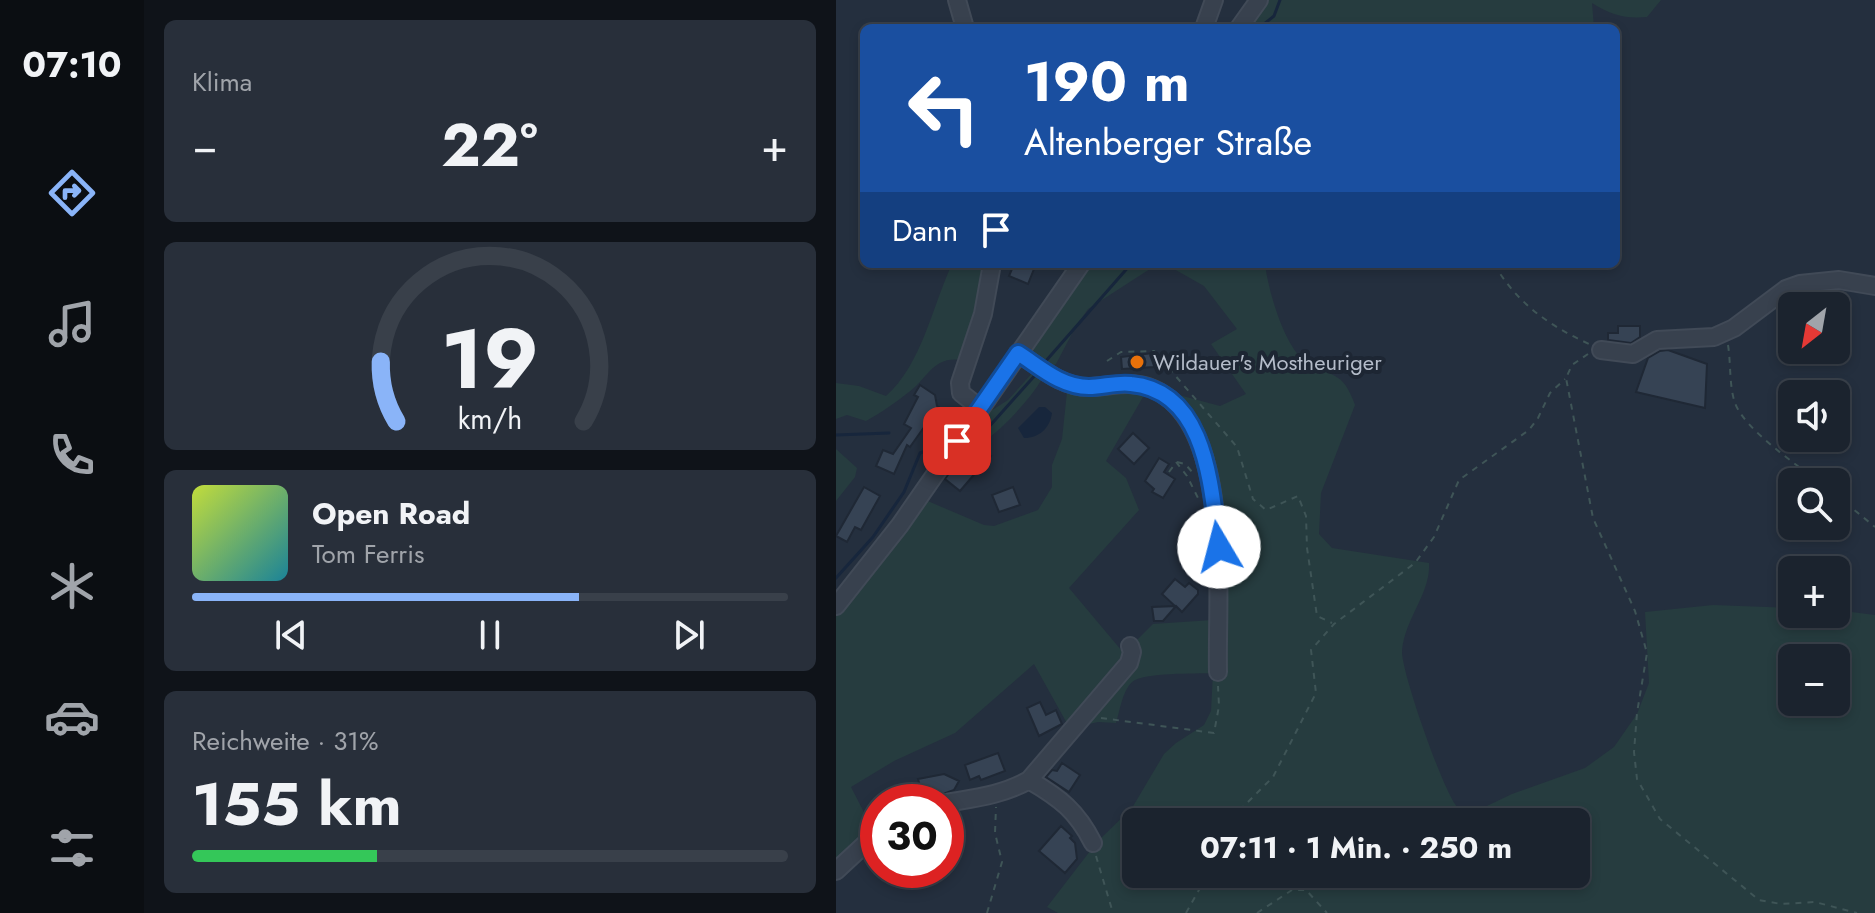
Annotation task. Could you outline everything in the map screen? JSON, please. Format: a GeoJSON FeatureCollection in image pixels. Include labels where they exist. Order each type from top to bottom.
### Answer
{"type":"FeatureCollection","features":[{"type":"Feature","properties":{"kind":"street"},"geometry":{"type":"LineString","coordinates":[[957,0],[964,24]]}},
{"type":"Feature","properties":{"kind":"street"},"geometry":{"type":"LineString","coordinates":[[1205,24],[1214,0]]}},
{"type":"Feature","properties":{"kind":"street"},"geometry":{"type":"LineString","coordinates":[[1242,24],[1259,0]]}},
{"type":"Feature","properties":{"kind":"street"},"geometry":{"type":"LineString","coordinates":[[980,408],[961,393],[960,383],[983,314],[991,268]]}},
{"type":"Feature","properties":{"kind":"street"},"geometry":{"type":"LineString","coordinates":[[836,606],[900,525],[1078,268]]}},
{"type":"Feature","properties":{"kind":"street"},"geometry":{"type":"LineString","coordinates":[[1601,350],[1633,354],[1657,340],[1714,337],[1727,332],[1786,289],[1800,284],[1839,280],[1875,286]]}},
{"type":"Feature","properties":{"kind":"street"},"geometry":{"type":"LineString","coordinates":[[1018,353],[1066,384],[1084,387],[1129,383],[1146,386],[1160,392],[1182,410],[1203,448],[1219,547],[1218,672]]}},
{"type":"Feature","properties":{"kind":"street"},"geometry":{"type":"LineString","coordinates":[[964,800],[1015,789],[1029,780],[1129,663],[1130,646]]}},
{"type":"Feature","properties":{"kind":"street"},"geometry":{"type":"LineString","coordinates":[[1029,780],[1068,805],[1085,826],[1093,843]]}},
{"type":"Feature","properties":{"kind":"street"},"geometry":{"type":"LineString","coordinates":[[836,871],[860,849]]}},
{"type":"Feature","properties":{"kind":"path"},"geometry":{"type":"LineString","coordinates":[[1497,268],[1513,293],[1533,313],[1601,350]]}},
{"type":"Feature","properties":{"kind":"path"},"geometry":{"type":"LineString","coordinates":[[1727,332],[1735,403],[1759,433],[1802,468]]}},
{"type":"Feature","properties":{"kind":"path"},"geometry":{"type":"LineString","coordinates":[[1242,808],[1273,777],[1316,693],[1311,650],[1334,624],[1415,563],[1434,537],[1459,480],[1529,430],[1550,393],[1566,378],[1572,365],[1583,356],[1601,350]]}},
{"type":"Feature","properties":{"kind":"path"},"geometry":{"type":"LineString","coordinates":[[1107,361],[1121,352],[1154,351],[1237,447],[1253,499],[1266,510],[1298,496],[1306,516],[1307,548],[1317,616],[1334,624]]}},
{"type":"Feature","properties":{"kind":"path"},"geometry":{"type":"LineString","coordinates":[[1566,378],[1593,518],[1635,611],[1647,653],[1637,713],[1634,752],[1637,779],[1660,819],[1759,900],[1781,904],[1815,902],[1857,913]]}},
{"type":"Feature","properties":{"kind":"path"},"geometry":{"type":"LineString","coordinates":[[1169,472],[1176,462]]}},
{"type":"Feature","properties":{"kind":"path"},"geometry":{"type":"LineString","coordinates":[[1176,462],[1185,464],[1196,476]]}},
{"type":"Feature","properties":{"kind":"path"},"geometry":{"type":"LineString","coordinates":[[1176,462],[1187,476],[1198,500]]}},
{"type":"Feature","properties":{"kind":"path"},"geometry":{"type":"LineString","coordinates":[[1850,506],[1875,527]]}},
{"type":"Feature","properties":{"kind":"path"},"geometry":{"type":"LineString","coordinates":[[1079,723],[1102,717],[1118,718],[1214,733],[1219,706],[1218,672]]}},
{"type":"Feature","properties":{"kind":"path"},"geometry":{"type":"LineString","coordinates":[[987,913],[1002,862],[995,833],[998,794]]}},
{"type":"Feature","properties":{"kind":"path"},"geometry":{"type":"LineString","coordinates":[[1093,843],[1113,913]]}},
{"type":"Feature","properties":{"kind":"path"},"geometry":{"type":"LineString","coordinates":[[1186,913],[1200,888]]}},
{"type":"Feature","properties":{"kind":"path"},"geometry":{"type":"LineString","coordinates":[[1257,913],[1292,890],[1306,890],[1327,913]]}},
{"type":"Feature","properties":{"kind":"green space"},"geometry":{"type":"Polygon","coordinates":[[[1263,0],[1661,0],[1647,17],[1625,17],[1592,3],[1594,24],[1246,24],[1263,0]]]}},
{"type":"Feature","properties":{"kind":"green space"},"geometry":{"type":"Polygon","coordinates":[[[950,268],[988,268],[961,360],[944,361],[937,365],[909,392],[866,421],[847,415],[836,419],[836,383],[859,386],[886,396],[898,383],[917,352],[950,268]]]}},
{"type":"Feature","properties":{"kind":"green space"},"geometry":{"type":"Polygon","coordinates":[[[1085,268],[1151,268],[1088,309],[1056,364],[1051,366],[1038,358],[1031,347],[1085,268]]]}},
{"type":"Feature","properties":{"kind":"green space"},"geometry":{"type":"Polygon","coordinates":[[[1164,268],[1266,268],[1273,302],[1284,331],[1298,355],[1335,376],[1350,393],[1355,405],[1321,493],[1319,534],[1332,548],[1429,563],[1426,585],[1402,651],[1416,706],[1434,757],[1458,808],[1132,808],[1164,754],[1204,725],[1211,711],[1213,673],[1138,679],[1132,682],[1124,696],[1116,723],[1098,722],[1080,726],[1133,644],[1153,624],[1213,620],[1209,460],[1164,391],[1220,406],[1246,394],[1211,344],[1237,329],[1204,286],[1174,269],[1164,268]]]}},
{"type":"Feature","properties":{"kind":"green space"},"geometry":{"type":"Polygon","coordinates":[[[1035,370],[1043,375],[1040,382],[1015,414],[985,441],[965,443],[986,414],[1008,400],[1035,370]]]}},
{"type":"Feature","properties":{"kind":"green space"},"geometry":{"type":"Polygon","coordinates":[[[1147,390],[1106,461],[1126,478],[1139,510],[1069,588],[1127,657],[1069,727],[1034,664],[955,733],[894,761],[851,787],[860,805],[860,840],[836,864],[836,615],[888,552],[923,499],[984,525],[994,526],[1038,510],[1052,487],[1052,465],[1062,439],[1067,392],[1147,390]]]}},
{"type":"Feature","properties":{"kind":"green space"},"geometry":{"type":"Polygon","coordinates":[[[836,449],[857,468],[855,477],[836,501],[836,449]]]}},
{"type":"Feature","properties":{"kind":"green space"},"geometry":{"type":"Polygon","coordinates":[[[1713,605],[1778,607],[1778,628],[1850,628],[1850,612],[1875,615],[1875,913],[1058,913],[1047,907],[1097,842],[1122,818],[1122,888],[1590,888],[1590,808],[1483,808],[1585,768],[1614,747],[1637,714],[1649,683],[1645,612],[1713,605]]]}},
{"type":"Feature","properties":{"kind":"water"},"geometry":{"type":"Polygon","coordinates":[[[1039,407],[1045,407],[1052,413],[1049,423],[1039,434],[1024,438],[1018,428],[1039,407]]]}},
{"type":"Feature","properties":{"kind":"building"},"geometry":{"type":"Polygon","coordinates":[[[1012,268],[1034,268],[1028,284],[1009,276],[1012,268]]]}},
{"type":"Feature","properties":{"kind":"building"},"geometry":{"type":"Polygon","coordinates":[[[1618,326],[1640,326],[1640,337],[1631,343],[1608,340],[1608,333],[1618,333],[1618,326]]]}},
{"type":"Feature","properties":{"kind":"building"},"geometry":{"type":"Polygon","coordinates":[[[1668,350],[1707,364],[1705,408],[1636,392],[1648,358],[1668,350]]]}},
{"type":"Feature","properties":{"kind":"building","name":"Wildauer's Mostheuriger"},"geometry":{"type":"Polygon","coordinates":[[[1153,353],[1154,367],[1122,369],[1121,357],[1153,353]]]}},
{"type":"Feature","properties":{"kind":"building"},"geometry":{"type":"Polygon","coordinates":[[[920,385],[935,395],[937,406],[948,413],[938,430],[927,423],[910,447],[907,445],[894,474],[876,466],[883,450],[893,454],[911,428],[904,424],[918,397],[914,395],[920,385]]]}},
{"type":"Feature","properties":{"kind":"building"},"geometry":{"type":"Polygon","coordinates":[[[1133,433],[1149,448],[1134,464],[1118,449],[1133,433]]]}},
{"type":"Feature","properties":{"kind":"building"},"geometry":{"type":"Polygon","coordinates":[[[982,450],[991,456],[981,473],[978,470],[960,491],[945,479],[962,455],[976,468],[973,464],[982,450]]]}},
{"type":"Feature","properties":{"kind":"building"},"geometry":{"type":"Polygon","coordinates":[[[1159,458],[1169,464],[1164,472],[1175,479],[1163,498],[1152,492],[1154,489],[1145,481],[1159,458]]]}},
{"type":"Feature","properties":{"kind":"building"},"geometry":{"type":"Polygon","coordinates":[[[864,487],[880,496],[861,530],[855,527],[847,542],[836,536],[864,487]]]}},
{"type":"Feature","properties":{"kind":"building"},"geometry":{"type":"Polygon","coordinates":[[[1013,487],[1020,505],[999,512],[992,495],[1013,487]]]}},
{"type":"Feature","properties":{"kind":"building"},"geometry":{"type":"Polygon","coordinates":[[[1175,579],[1185,587],[1189,583],[1198,590],[1198,594],[1182,612],[1176,606],[1163,621],[1154,621],[1152,607],[1175,606],[1162,594],[1175,579]]]}},
{"type":"Feature","properties":{"kind":"building"},"geometry":{"type":"Polygon","coordinates":[[[1040,702],[1046,715],[1056,710],[1062,724],[1039,736],[1027,708],[1040,702]]]}},
{"type":"Feature","properties":{"kind":"building"},"geometry":{"type":"Polygon","coordinates":[[[998,753],[1005,771],[981,780],[979,776],[970,780],[965,765],[998,753]]]}},
{"type":"Feature","properties":{"kind":"building"},"geometry":{"type":"Polygon","coordinates":[[[1062,763],[1080,775],[1069,792],[1046,777],[1052,770],[1057,771],[1062,763]]]}},
{"type":"Feature","properties":{"kind":"building"},"geometry":{"type":"Polygon","coordinates":[[[944,774],[959,781],[957,784],[919,784],[918,779],[944,774]]]}},
{"type":"Feature","properties":{"kind":"building"},"geometry":{"type":"Polygon","coordinates":[[[1061,826],[1072,836],[1077,859],[1065,873],[1039,851],[1061,826]]]}},
{"type":"Feature","properties":{"kind":"waterway"},"geometry":{"type":"LineString","coordinates":[[1264,24],[1274,16],[1280,0]]}},
{"type":"Feature","properties":{"kind":"waterway"},"geometry":{"type":"LineString","coordinates":[[1045,362],[1127,268]]}},
{"type":"Feature","properties":{"kind":"waterway"},"geometry":{"type":"LineString","coordinates":[[973,435],[987,429],[1038,372]]}},
{"type":"Feature","properties":{"kind":"waterway"},"geometry":{"type":"LineString","coordinates":[[836,435],[889,433]]}},
{"type":"Feature","properties":{"kind":"waterway"},"geometry":{"type":"LineString","coordinates":[[836,578],[873,537],[904,492],[920,453],[942,445]]}},
{"type":"Feature","properties":{"kind":"place","name":"Wildauer's Mostheuriger"},"geometry":{"type":"Point","coordinates":[1137,362]}},
{"type":"Feature","properties":{"kind":"route"},"geometry":{"type":"LineString","coordinates":[[957,441],[1018,353],[1066,384],[1084,387],[1129,383],[1146,386],[1160,392],[1182,410],[1203,448],[1219,547]]}}]}
